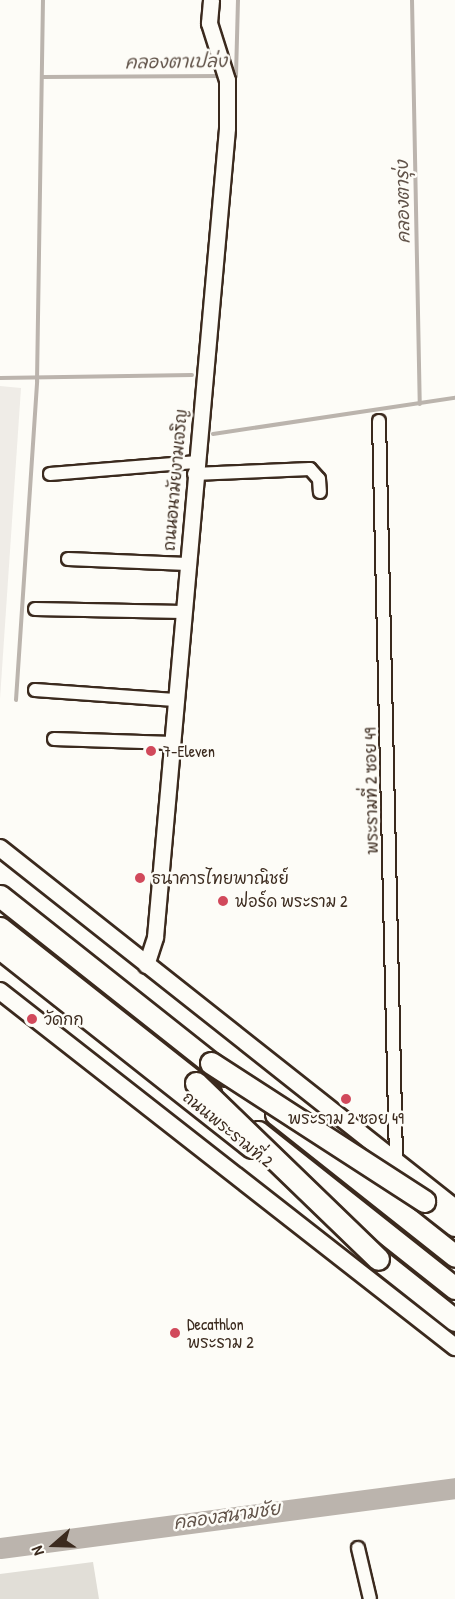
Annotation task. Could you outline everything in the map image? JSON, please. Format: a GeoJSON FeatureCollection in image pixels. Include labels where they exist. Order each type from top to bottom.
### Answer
{"type":"FeatureCollection","features":[{"type":"Feature","properties":{"kind":"highway"},"geometry":{"type":"LineString","coordinates":[[0,895],[455,1256]]}},
{"type":"Feature","properties":{"kind":"highway"},"geometry":{"type":"LineString","coordinates":[[0,895],[455,1250]]}},
{"type":"Feature","properties":{"kind":"highway"},"geometry":{"type":"LineString","coordinates":[[0,928],[196,1083],[454,1306]]}},
{"type":"Feature","properties":{"kind":"highway","name":"ถนนพระรามที่ 2"},"geometry":{"type":"LineString","coordinates":[[0,949],[454,1306]]}},
{"type":"Feature","properties":{"kind":"highway"},"geometry":{"type":"LineString","coordinates":[[211,1063],[356,1152],[455,1225]]}},
{"type":"Feature","properties":{"kind":"highway"},"geometry":{"type":"LineString","coordinates":[[196,1083],[357,1241],[454,1306]]}},
{"type":"Feature","properties":{"kind":"main road"},"geometry":{"type":"LineString","coordinates":[[0,848],[455,1208]]}},
{"type":"Feature","properties":{"kind":"main road","name":"ถนนพระรามที่ 2"},"geometry":{"type":"LineString","coordinates":[[0,991],[455,1347]]}},
{"type":"Feature","properties":{"kind":"street","name":"ถนนอนามัยงามเจริญ"},"geometry":{"type":"LineString","coordinates":[[146,965],[155,937],[194,468],[216,276],[227,80],[209,23],[211,0]]}},
{"type":"Feature","properties":{"kind":"street","name":"พระรามที่ 2 ซอย 49"},"geometry":{"type":"LineString","coordinates":[[379,421],[396,1161]]}},
{"type":"Feature","properties":{"kind":"street"},"geometry":{"type":"LineString","coordinates":[[51,474],[194,468],[310,469],[319,479],[320,492]]}},
{"type":"Feature","properties":{"kind":"street"},"geometry":{"type":"LineString","coordinates":[[68,559],[187,564]]}},
{"type":"Feature","properties":{"kind":"street"},"geometry":{"type":"LineString","coordinates":[[35,609],[183,612]]}},
{"type":"Feature","properties":{"kind":"street"},"geometry":{"type":"LineString","coordinates":[[35,690],[175,700]]}},
{"type":"Feature","properties":{"kind":"street"},"geometry":{"type":"LineString","coordinates":[[54,739],[172,743]]}},
{"type":"Feature","properties":{"kind":"street"},"geometry":{"type":"LineString","coordinates":[[358,1548],[370,1599]]}},
{"type":"Feature","properties":{"kind":"shaded area"},"geometry":{"type":"Polygon","coordinates":[[[0,386],[21,388],[0,699],[0,386]]]}},
{"type":"Feature","properties":{"kind":"shaded area"},"geometry":{"type":"Polygon","coordinates":[[[93,1562],[99,1599],[0,1599],[0,1574],[93,1562]]]}},
{"type":"Feature","properties":{"kind":"waterway"},"geometry":{"type":"LineString","coordinates":[[16,700],[37,381],[43,0]]}},
{"type":"Feature","properties":{"kind":"waterway","name":"คลองตาเปล่ง"},"geometry":{"type":"LineString","coordinates":[[229,76],[236,76],[238,0]]}},
{"type":"Feature","properties":{"kind":"waterway","name":"คลองตารุ่ง"},"geometry":{"type":"LineString","coordinates":[[412,0],[420,404]]}},
{"type":"Feature","properties":{"kind":"waterway","name":"คลองตาเปล่ง"},"geometry":{"type":"LineString","coordinates":[[42,77],[221,76]]}},
{"type":"Feature","properties":{"kind":"waterway"},"geometry":{"type":"LineString","coordinates":[[0,378],[192,375]]}},
{"type":"Feature","properties":{"kind":"waterway"},"geometry":{"type":"LineString","coordinates":[[213,434],[455,398]]}},
{"type":"Feature","properties":{"kind":"waterway","name":"คลองสนามชัย"},"geometry":{"type":"LineString","coordinates":[[0,1548],[455,1488]]}},
{"type":"Feature","properties":{"kind":"place","name":"7-Eleven"},"geometry":{"type":"Point","coordinates":[151,751]}},
{"type":"Feature","properties":{"kind":"place","name":"ธนาคารไทยพาณิชย์"},"geometry":{"type":"Point","coordinates":[140,878]}},
{"type":"Feature","properties":{"kind":"place","name":"ฟอร์ด พระราม 2"},"geometry":{"type":"Point","coordinates":[223,901]}},
{"type":"Feature","properties":{"kind":"place","name":"วัดกก"},"geometry":{"type":"Point","coordinates":[32,1019]}},
{"type":"Feature","properties":{"kind":"place","name":"พระราม 2 ซอย 49"},"geometry":{"type":"Point","coordinates":[346,1099]}},
{"type":"Feature","properties":{"kind":"place","name":"Decathlon พระราม 2"},"geometry":{"type":"Point","coordinates":[175,1333]}}]}
